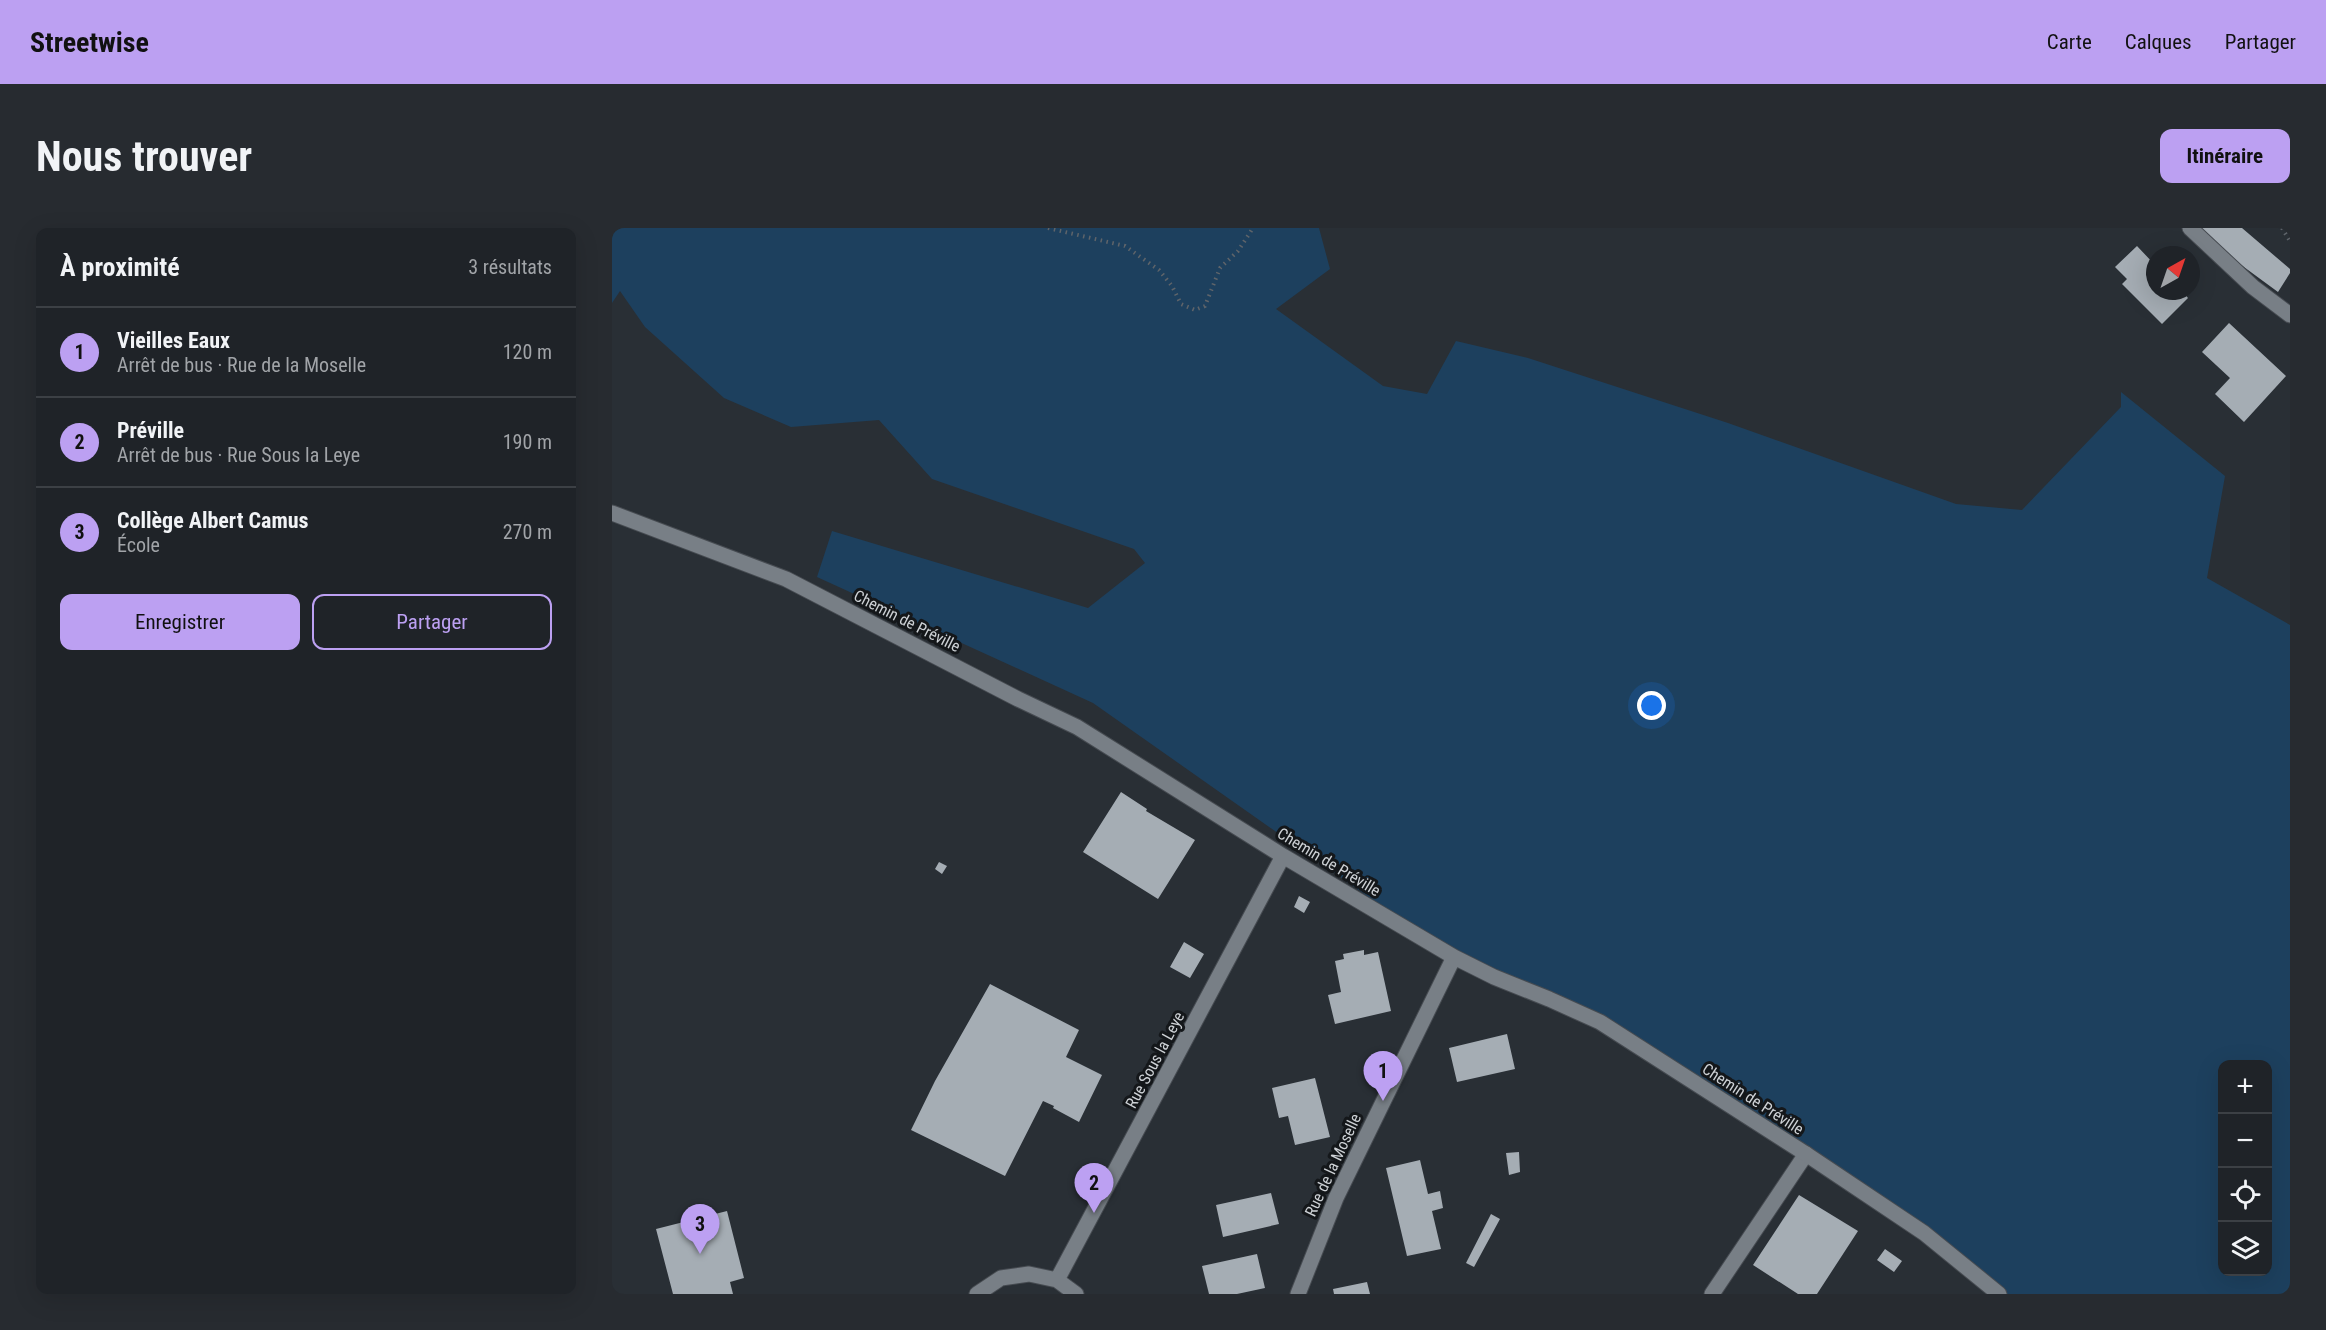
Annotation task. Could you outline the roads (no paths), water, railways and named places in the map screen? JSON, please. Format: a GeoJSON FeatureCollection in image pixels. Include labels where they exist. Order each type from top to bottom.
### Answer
{"type":"FeatureCollection","features":[{"type":"Feature","properties":{"kind":"street"},"geometry":{"type":"LineString","coordinates":[[2190,228],[2253,287],[2290,315]]}},
{"type":"Feature","properties":{"kind":"street","name":"Chemin de Préville"},"geometry":{"type":"LineString","coordinates":[[612,513],[786,579],[1077,727],[1283,856],[1454,957],[1494,977],[1600,1022],[1806,1154],[1924,1233],[1999,1294]]}},
{"type":"Feature","properties":{"kind":"street","name":"Rue Sous la Leye"},"geometry":{"type":"LineString","coordinates":[[1057,1280],[1283,856]]}},
{"type":"Feature","properties":{"kind":"street","name":"Rue de la Moselle"},"geometry":{"type":"LineString","coordinates":[[1298,1294],[1336,1198],[1454,957]]}},
{"type":"Feature","properties":{"kind":"street"},"geometry":{"type":"LineString","coordinates":[[1712,1294],[1806,1154]]}},
{"type":"Feature","properties":{"kind":"street"},"geometry":{"type":"LineString","coordinates":[[977,1294],[1001,1278],[1029,1274],[1057,1280],[1076,1294]]}},
{"type":"Feature","properties":{"kind":"place","name":"Vieilles Eaux"},"geometry":{"type":"Point","coordinates":[1383,1101]}},
{"type":"Feature","properties":{"kind":"place","name":"Préville"},"geometry":{"type":"Point","coordinates":[1094,1213]}},
{"type":"Feature","properties":{"kind":"place","name":"Collège Albert Camus"},"geometry":{"type":"Point","coordinates":[700,1254]}}]}
